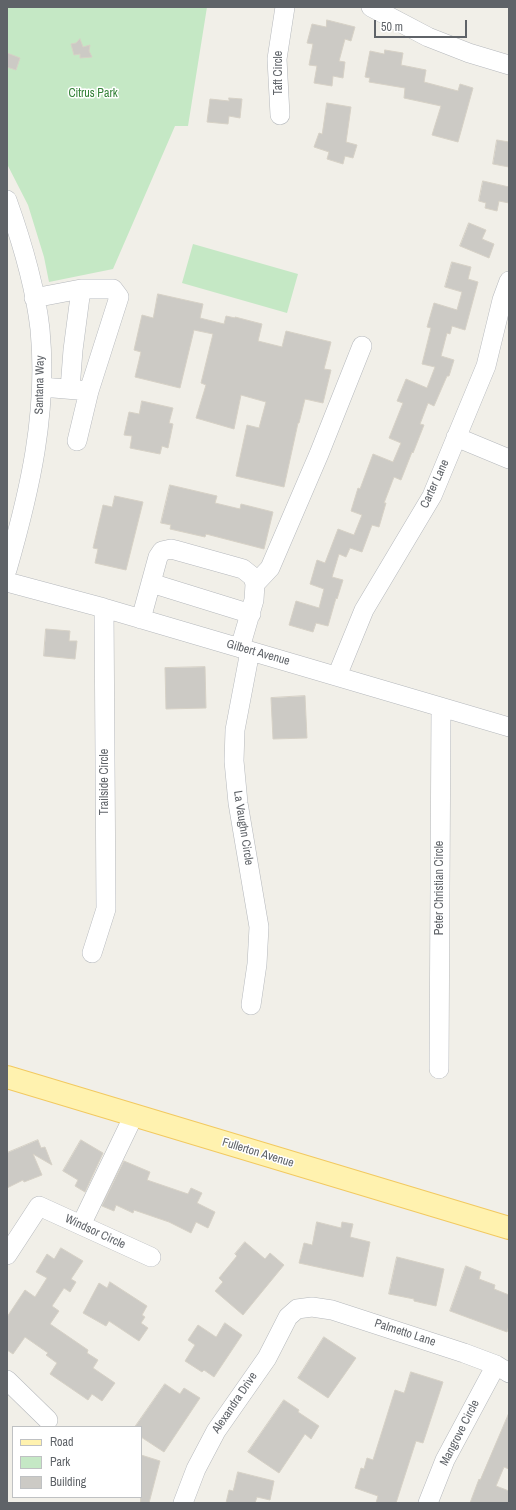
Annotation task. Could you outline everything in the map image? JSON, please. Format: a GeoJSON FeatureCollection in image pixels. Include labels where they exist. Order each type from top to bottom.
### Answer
{"type":"FeatureCollection","features":[{"type":"Feature","properties":{"kind":"main road","name":"Fullerton Avenue"},"geometry":{"type":"LineString","coordinates":[[7,1077],[509,1228]]}},
{"type":"Feature","properties":{"kind":"street","name":"Taft Circle"},"geometry":{"type":"LineString","coordinates":[[280,115],[277,59],[285,7]]}},
{"type":"Feature","properties":{"kind":"street"},"geometry":{"type":"LineString","coordinates":[[371,7],[428,37],[469,53],[509,65]]}},
{"type":"Feature","properties":{"kind":"street","name":"Santana Way"},"geometry":{"type":"LineString","coordinates":[[7,200],[22,245],[40,328],[42,387],[35,458],[24,510],[7,570]]}},
{"type":"Feature","properties":{"kind":"street","name":"Carter Lane"},"geometry":{"type":"LineString","coordinates":[[337,676],[364,610],[432,496],[486,366],[502,300],[509,281]]}},
{"type":"Feature","properties":{"kind":"street"},"geometry":{"type":"LineString","coordinates":[[70,389],[73,350],[82,289]]}},
{"type":"Feature","properties":{"kind":"street"},"geometry":{"type":"LineString","coordinates":[[34,298],[82,289],[113,289],[120,297],[89,391],[77,441]]}},
{"type":"Feature","properties":{"kind":"street"},"geometry":{"type":"LineString","coordinates":[[255,584],[270,568],[319,454],[362,346]]}},
{"type":"Feature","properties":{"kind":"street"},"geometry":{"type":"LineString","coordinates":[[42,387],[89,391]]}},
{"type":"Feature","properties":{"kind":"street"},"geometry":{"type":"LineString","coordinates":[[456,438],[509,459]]}},
{"type":"Feature","properties":{"kind":"street"},"geometry":{"type":"LineString","coordinates":[[141,619],[160,554],[166,550],[171,549],[243,569],[253,577],[255,584]]}},
{"type":"Feature","properties":{"kind":"street","name":"Gilbert Avenue"},"geometry":{"type":"LineString","coordinates":[[7,582],[104,608],[509,727]]}},
{"type":"Feature","properties":{"kind":"street"},"geometry":{"type":"LineString","coordinates":[[151,583],[250,614]]}},
{"type":"Feature","properties":{"kind":"street","name":"La Vaughn Circle"},"geometry":{"type":"LineString","coordinates":[[251,1005],[257,964],[259,927],[238,803],[234,761],[235,730],[255,584]]}},
{"type":"Feature","properties":{"kind":"street","name":"Trailside Circle"},"geometry":{"type":"LineString","coordinates":[[92,953],[106,909],[104,608]]}},
{"type":"Feature","properties":{"kind":"street","name":"Peter Christian Circle"},"geometry":{"type":"LineString","coordinates":[[439,1069],[441,707]]}},
{"type":"Feature","properties":{"kind":"street"},"geometry":{"type":"LineString","coordinates":[[81,1225],[134,1115]]}},
{"type":"Feature","properties":{"kind":"street","name":"Windsor Circle"},"geometry":{"type":"LineString","coordinates":[[7,1255],[39,1206],[151,1257]]}},
{"type":"Feature","properties":{"kind":"street","name":"Palmetto Lane"},"geometry":{"type":"LineString","coordinates":[[297,1309],[312,1307],[332,1310],[464,1353],[502,1369]]}},
{"type":"Feature","properties":{"kind":"street","name":"Alexandra Drive"},"geometry":{"type":"LineString","coordinates":[[183,1503],[196,1469],[216,1431],[267,1358],[288,1317],[297,1309]]}},
{"type":"Feature","properties":{"kind":"street","name":"Mangrove Circle"},"geometry":{"type":"LineString","coordinates":[[428,1503],[444,1460],[502,1369]]}},
{"type":"Feature","properties":{"kind":"street"},"geometry":{"type":"LineString","coordinates":[[7,1380],[48,1420]]}},
{"type":"Feature","properties":{"kind":"green space","name":"Citrus Park"},"geometry":{"type":"Polygon","coordinates":[[[7,7],[207,7],[188,126],[175,126],[113,269],[49,282],[44,257],[28,205],[7,164],[7,7]]]}},
{"type":"Feature","properties":{"kind":"green space"},"geometry":{"type":"Polygon","coordinates":[[[193,244],[298,274],[287,313],[182,283],[193,244]]]}},
{"type":"Feature","properties":{"kind":"building"},"geometry":{"type":"Polygon","coordinates":[[[327,20],[355,27],[351,41],[345,39],[339,61],[345,62],[343,78],[333,76],[332,86],[314,83],[317,66],[309,65],[313,44],[307,43],[312,24],[326,27],[327,20]]]}},
{"type":"Feature","properties":{"kind":"building"},"geometry":{"type":"Polygon","coordinates":[[[80,39],[83,47],[90,45],[89,51],[92,57],[80,58],[80,54],[74,55],[71,44],[76,43],[80,39]]]}},
{"type":"Feature","properties":{"kind":"building"},"geometry":{"type":"Polygon","coordinates":[[[385,50],[403,53],[401,65],[426,70],[424,82],[458,91],[460,84],[473,88],[458,142],[432,135],[441,106],[404,98],[405,88],[369,82],[370,78],[365,77],[370,51],[384,54],[385,50]]]}},
{"type":"Feature","properties":{"kind":"building"},"geometry":{"type":"Polygon","coordinates":[[[7,53],[20,58],[16,70],[7,67],[7,53]]]}},
{"type":"Feature","properties":{"kind":"building"},"geometry":{"type":"Polygon","coordinates":[[[229,98],[242,99],[240,118],[229,116],[228,124],[207,122],[210,99],[229,101],[229,98]]]}},
{"type":"Feature","properties":{"kind":"building"},"geometry":{"type":"Polygon","coordinates":[[[327,103],[351,107],[346,142],[357,145],[353,158],[345,156],[343,164],[327,159],[329,152],[314,147],[319,133],[322,134],[327,103]]]}},
{"type":"Feature","properties":{"kind":"building"},"geometry":{"type":"Polygon","coordinates":[[[497,140],[509,142],[509,167],[493,164],[497,140]]]}},
{"type":"Feature","properties":{"kind":"building"},"geometry":{"type":"Polygon","coordinates":[[[483,181],[509,187],[509,203],[499,201],[497,211],[485,208],[486,203],[479,201],[483,181]]]}},
{"type":"Feature","properties":{"kind":"building"},"geometry":{"type":"Polygon","coordinates":[[[469,223],[486,230],[482,239],[494,244],[489,258],[460,246],[469,223]]]}},
{"type":"Feature","properties":{"kind":"building"},"geometry":{"type":"Polygon","coordinates":[[[452,262],[471,267],[468,279],[478,282],[465,330],[452,326],[450,334],[447,333],[441,356],[454,360],[449,376],[447,376],[434,406],[428,403],[420,424],[424,425],[401,480],[394,477],[384,503],[386,503],[379,527],[372,525],[362,552],[350,548],[346,557],[339,554],[332,577],[343,580],[328,626],[316,623],[313,632],[289,625],[296,601],[319,608],[324,589],[310,584],[317,560],[325,563],[338,529],[354,535],[362,515],[351,511],[358,488],[360,489],[373,454],[393,462],[401,443],[389,438],[403,403],[397,401],[406,379],[427,388],[435,367],[422,364],[431,328],[427,327],[434,303],[457,310],[462,292],[445,287],[452,262]]]}},
{"type":"Feature","properties":{"kind":"building"},"geometry":{"type":"Polygon","coordinates":[[[158,294],[203,304],[200,318],[224,324],[226,316],[262,324],[258,341],[282,347],[286,331],[331,342],[324,369],[331,370],[323,403],[305,399],[298,423],[284,487],[236,476],[247,425],[259,428],[266,402],[241,395],[234,429],[196,418],[206,385],[201,383],[213,334],[194,330],[180,388],[135,377],[141,352],[134,350],[142,315],[153,318],[158,294]]]}},
{"type":"Feature","properties":{"kind":"building"},"geometry":{"type":"Polygon","coordinates":[[[142,401],[173,408],[169,423],[173,424],[168,448],[162,446],[160,454],[130,448],[132,436],[124,435],[129,412],[139,414],[142,401]]]}},
{"type":"Feature","properties":{"kind":"building"},"geometry":{"type":"Polygon","coordinates":[[[170,485],[217,496],[215,503],[240,509],[241,504],[273,512],[264,549],[206,534],[205,537],[170,529],[171,525],[161,523],[170,485]]]}},
{"type":"Feature","properties":{"kind":"building"},"geometry":{"type":"Polygon","coordinates":[[[115,496],[143,502],[126,570],[95,563],[98,549],[93,548],[103,505],[112,507],[115,496]]]}},
{"type":"Feature","properties":{"kind":"building"},"geometry":{"type":"Polygon","coordinates":[[[46,629],[70,631],[69,641],[77,641],[75,659],[44,656],[46,629]]]}},
{"type":"Feature","properties":{"kind":"building"},"geometry":{"type":"Polygon","coordinates":[[[205,667],[206,708],[166,709],[165,668],[205,667]]]}},
{"type":"Feature","properties":{"kind":"building"},"geometry":{"type":"Polygon","coordinates":[[[305,696],[307,738],[273,739],[271,698],[305,696]]]}},
{"type":"Feature","properties":{"kind":"building"},"geometry":{"type":"Polygon","coordinates":[[[38,1140],[41,1148],[45,1147],[52,1165],[33,1154],[42,1175],[24,1182],[23,1180],[7,1188],[7,1153],[38,1140]]]}},
{"type":"Feature","properties":{"kind":"building"},"geometry":{"type":"Polygon","coordinates":[[[81,1140],[103,1153],[85,1192],[75,1186],[78,1180],[63,1171],[81,1140]]]}},
{"type":"Feature","properties":{"kind":"building"},"geometry":{"type":"Polygon","coordinates":[[[124,1161],[150,1172],[147,1180],[188,1194],[191,1188],[202,1193],[197,1203],[215,1212],[208,1228],[196,1222],[191,1233],[169,1222],[134,1210],[133,1213],[116,1205],[114,1211],[102,1206],[124,1161]]]}},
{"type":"Feature","properties":{"kind":"building"},"geometry":{"type":"Polygon","coordinates":[[[317,1222],[341,1228],[342,1222],[353,1224],[350,1237],[370,1242],[363,1277],[299,1263],[304,1243],[312,1245],[317,1222]]]}},
{"type":"Feature","properties":{"kind":"building"},"geometry":{"type":"Polygon","coordinates":[[[245,1242],[265,1259],[270,1253],[284,1265],[243,1315],[215,1291],[223,1282],[219,1278],[237,1256],[235,1254],[245,1242]]]}},
{"type":"Feature","properties":{"kind":"building"},"geometry":{"type":"Polygon","coordinates":[[[61,1248],[83,1261],[71,1279],[76,1282],[70,1292],[64,1288],[52,1306],[59,1311],[50,1324],[88,1350],[87,1353],[98,1360],[93,1368],[115,1383],[102,1401],[92,1394],[88,1400],[50,1374],[57,1363],[46,1355],[48,1353],[25,1337],[13,1354],[7,1350],[7,1317],[25,1290],[35,1297],[47,1278],[36,1272],[47,1254],[54,1259],[61,1248]]]}},
{"type":"Feature","properties":{"kind":"building"},"geometry":{"type":"Polygon","coordinates":[[[397,1257],[444,1269],[436,1306],[414,1301],[414,1299],[389,1294],[397,1257]]]}},
{"type":"Feature","properties":{"kind":"building"},"geometry":{"type":"Polygon","coordinates":[[[466,1266],[481,1272],[479,1279],[495,1285],[494,1289],[509,1295],[509,1325],[507,1332],[450,1311],[466,1266]]]}},
{"type":"Feature","properties":{"kind":"building"},"geometry":{"type":"Polygon","coordinates":[[[110,1282],[147,1306],[142,1315],[145,1317],[141,1323],[148,1328],[139,1341],[109,1321],[106,1326],[83,1313],[99,1283],[107,1288],[110,1282]]]}},
{"type":"Feature","properties":{"kind":"building"},"geometry":{"type":"Polygon","coordinates":[[[225,1323],[242,1335],[214,1377],[204,1370],[202,1372],[185,1361],[195,1345],[188,1340],[198,1325],[216,1337],[225,1323]]]}},
{"type":"Feature","properties":{"kind":"building"},"geometry":{"type":"Polygon","coordinates":[[[324,1337],[356,1358],[328,1398],[298,1378],[324,1337]]]}},
{"type":"Feature","properties":{"kind":"building"},"geometry":{"type":"Polygon","coordinates":[[[411,1372],[443,1382],[423,1443],[416,1441],[396,1503],[376,1503],[378,1496],[355,1488],[361,1468],[364,1469],[367,1458],[373,1460],[395,1390],[404,1393],[411,1372]]]}},
{"type":"Feature","properties":{"kind":"building"},"geometry":{"type":"Polygon","coordinates":[[[165,1384],[180,1394],[184,1388],[200,1398],[164,1452],[142,1438],[142,1426],[136,1426],[165,1384]]]}},
{"type":"Feature","properties":{"kind":"building"},"geometry":{"type":"Polygon","coordinates":[[[284,1400],[299,1410],[298,1412],[319,1426],[311,1439],[305,1434],[279,1473],[248,1452],[284,1400]]]}},
{"type":"Feature","properties":{"kind":"building"},"geometry":{"type":"Polygon","coordinates":[[[509,1413],[509,1469],[504,1467],[496,1486],[509,1491],[509,1503],[470,1503],[479,1479],[480,1480],[509,1413]]]}},
{"type":"Feature","properties":{"kind":"building"},"geometry":{"type":"Polygon","coordinates":[[[142,1455],[160,1461],[149,1503],[141,1503],[142,1455]]]}},
{"type":"Feature","properties":{"kind":"building"},"geometry":{"type":"Polygon","coordinates":[[[238,1472],[274,1481],[270,1500],[257,1497],[255,1503],[226,1503],[229,1490],[233,1491],[238,1472]]]}}]}
